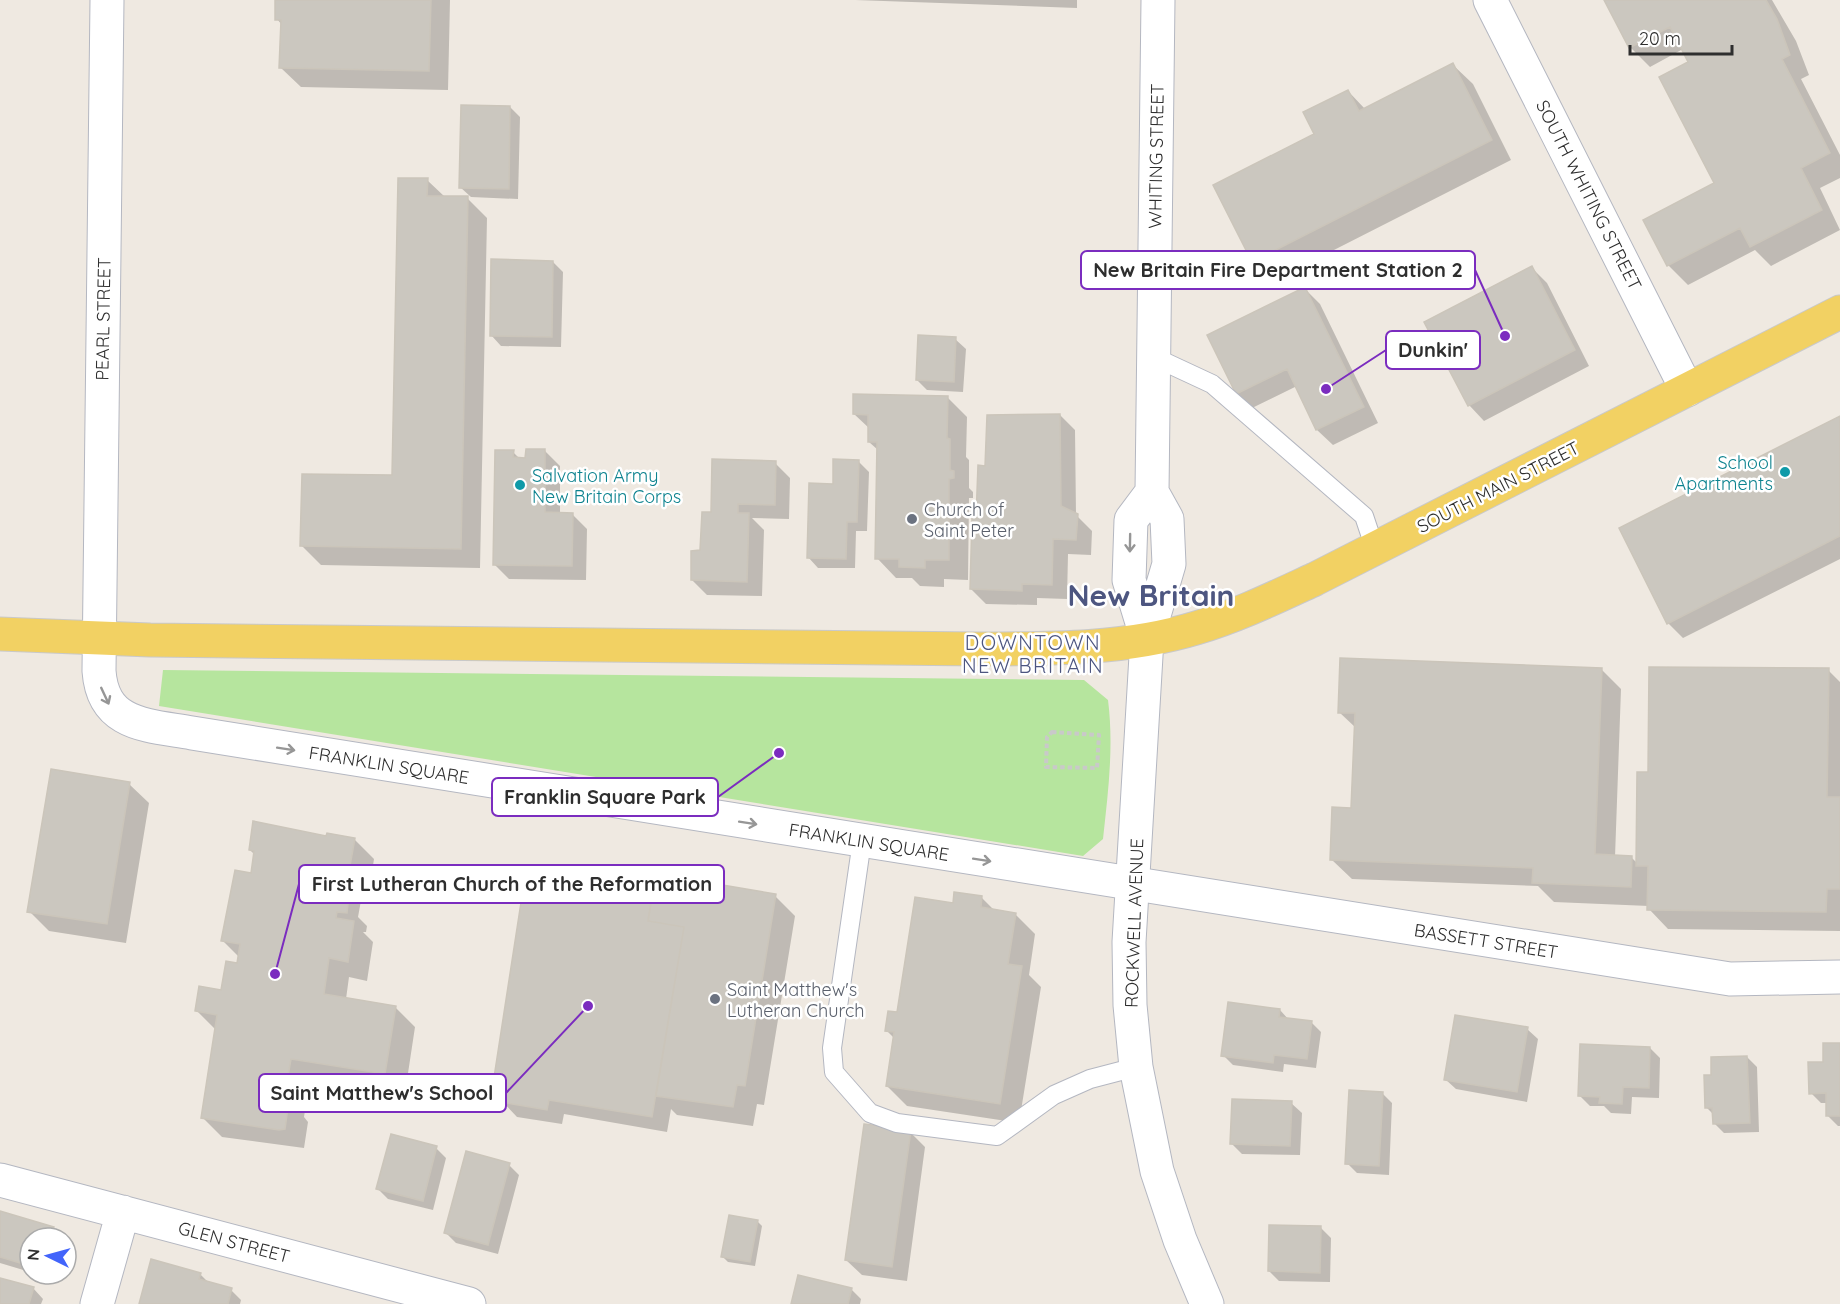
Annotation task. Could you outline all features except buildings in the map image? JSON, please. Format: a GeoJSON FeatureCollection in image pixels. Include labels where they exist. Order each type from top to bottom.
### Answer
{"type":"FeatureCollection","features":[{"type":"Feature","properties":{"kind":"main road","name":"SOUTH MAIN STREET"},"geometry":{"type":"LineString","coordinates":[[1147,639],[1194,629],[1237,614],[1375,549],[1840,312]]}},
{"type":"Feature","properties":{"kind":"main road"},"geometry":{"type":"LineString","coordinates":[[0,634],[100,639],[1044,649],[1147,639]]}},
{"type":"Feature","properties":{"kind":"street","name":"PEARL STREET"},"geometry":{"type":"LineString","coordinates":[[100,639],[106,0]]}},
{"type":"Feature","properties":{"kind":"street","name":"WHITING STREET"},"geometry":{"type":"LineString","coordinates":[[1147,639],[1169,564],[1167,519],[1152,492],[1158,0]]}},
{"type":"Feature","properties":{"kind":"street","name":"SOUTH WHITING STREET"},"geometry":{"type":"LineString","coordinates":[[1490,0],[1687,390]]}},
{"type":"Feature","properties":{"kind":"street","name":"FRANKLIN SQUARE"},"geometry":{"type":"LineString","coordinates":[[100,639],[100,685],[105,700],[113,710],[148,725],[1133,884]]}},
{"type":"Feature","properties":{"kind":"street","name":"ROCKWELL AVENUE"},"geometry":{"type":"LineString","coordinates":[[1147,639],[1129,986],[1136,1067],[1157,1171],[1180,1240],[1207,1304]]}},
{"type":"Feature","properties":{"kind":"street","name":"BASSETT STREET"},"geometry":{"type":"LineString","coordinates":[[1133,884],[1730,980],[1840,977]]}},
{"type":"Feature","properties":{"kind":"street","name":"GLEN STREET"},"geometry":{"type":"LineString","coordinates":[[0,1180],[469,1304]]}},
{"type":"Feature","properties":{"kind":"street"},"geometry":{"type":"LineString","coordinates":[[97,1304],[123,1212]]}},
{"type":"Feature","properties":{"kind":"lane"},"geometry":{"type":"LineString","coordinates":[[1154,357],[1212,384],[1364,516],[1375,549]]}},
{"type":"Feature","properties":{"kind":"lane"},"geometry":{"type":"LineString","coordinates":[[862,841],[832,1048],[834,1072],[870,1113],[897,1123],[997,1136],[1054,1095],[1090,1079],[1136,1067]]}},
{"type":"Feature","properties":{"kind":"path"},"geometry":{"type":"LineString","coordinates":[[1052,732],[1096,734],[1100,739],[1099,751],[1099,764],[1093,769],[1049,768],[1046,764],[1047,737],[1052,732]]}},
{"type":"Feature","properties":{"kind":"path"},"geometry":{"type":"LineString","coordinates":[[1099,751],[1106,751]]}},
{"type":"Feature","properties":{"kind":"green space"},"geometry":{"type":"Polygon","coordinates":[[[163,670],[1084,680],[1108,700],[1110,753],[1103,839],[1083,856],[159,706],[163,670]]]}},
{"type":"Feature","properties":{"kind":"place","name":"New Britain Fire Department Station 2"},"geometry":{"type":"Point","coordinates":[1505,336]}},
{"type":"Feature","properties":{"kind":"place","name":"Dunkin'"},"geometry":{"type":"Point","coordinates":[1326,389]}},
{"type":"Feature","properties":{"kind":"place","name":"School Apartments"},"geometry":{"type":"Point","coordinates":[1785,472]}},
{"type":"Feature","properties":{"kind":"place","name":"Salvation Army New Britain Corps"},"geometry":{"type":"Point","coordinates":[520,485]}},
{"type":"Feature","properties":{"kind":"place","name":"Church of Saint Peter"},"geometry":{"type":"Point","coordinates":[912,519]}},
{"type":"Feature","properties":{"kind":"place","name":"Franklin Square Park"},"geometry":{"type":"Point","coordinates":[779,753]}},
{"type":"Feature","properties":{"kind":"place","name":"First Lutheran Church of the Reformation"},"geometry":{"type":"Point","coordinates":[275,974]}},
{"type":"Feature","properties":{"kind":"place","name":"Saint Matthew's Lutheran Church"},"geometry":{"type":"Point","coordinates":[715,999]}},
{"type":"Feature","properties":{"kind":"place","name":"Saint Matthew's School"},"geometry":{"type":"Point","coordinates":[588,1006]}},
{"type":"Feature","properties":{"kind":"district","name":"New Britain"},"geometry":{"type":"Point","coordinates":[1151,595]}},
{"type":"Feature","properties":{"kind":"district","name":"DOWNTOWN NEW BRITAIN"},"geometry":{"type":"Point","coordinates":[1033,654]}}]}
